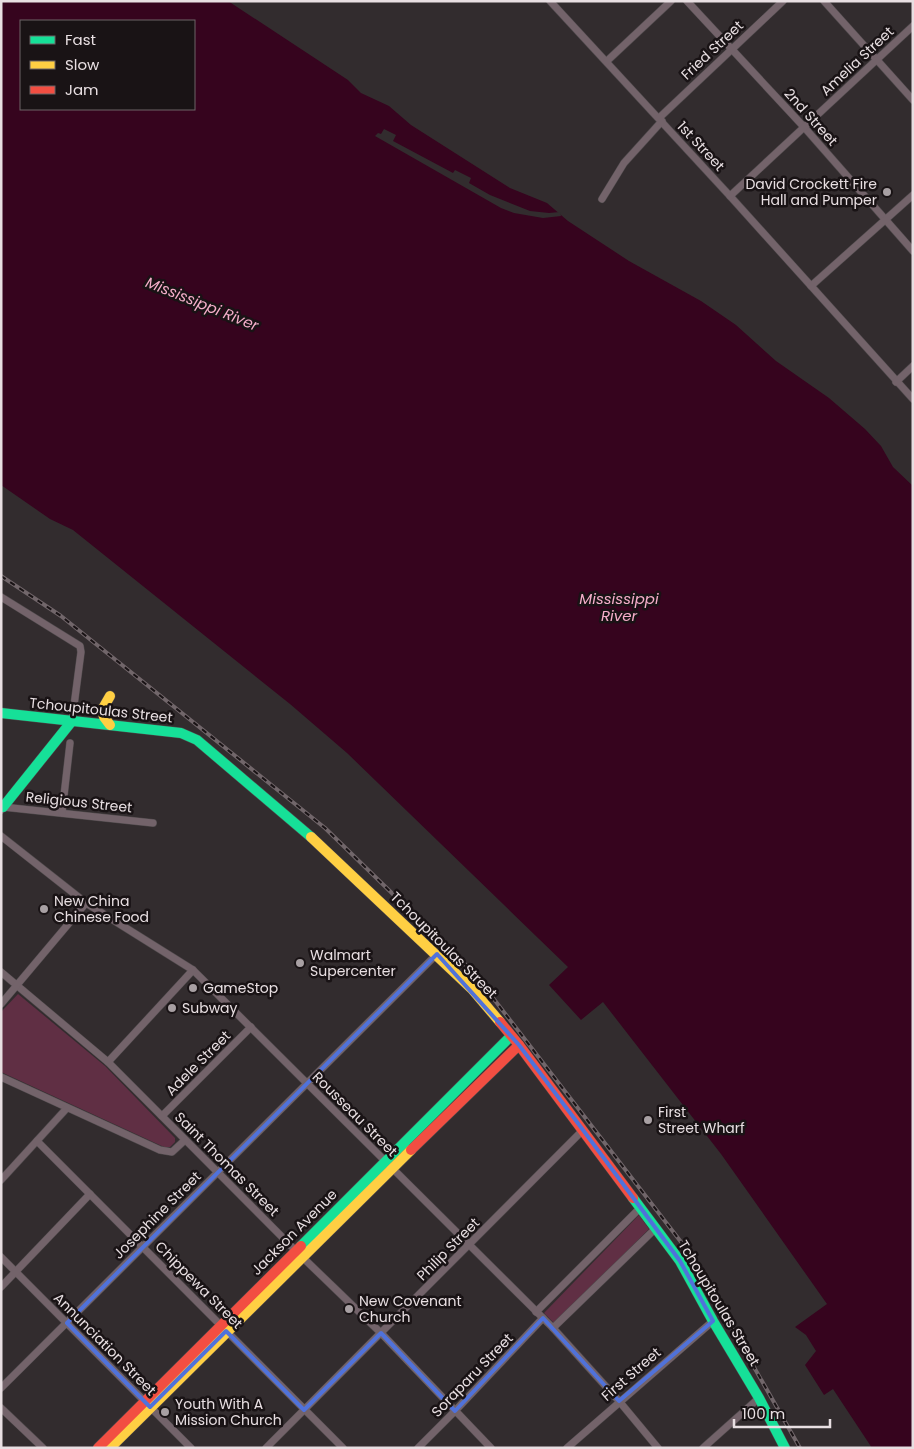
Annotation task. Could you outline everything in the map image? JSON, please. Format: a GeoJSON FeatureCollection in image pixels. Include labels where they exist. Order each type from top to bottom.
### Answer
{"type":"FeatureCollection","features":[{"type":"Feature","properties":{"kind":"street","name":"1st Street"},"geometry":{"type":"LineString","coordinates":[[550,1],[607,61],[913,399]]}},
{"type":"Feature","properties":{"kind":"street"},"geometry":{"type":"LineString","coordinates":[[607,61],[671,1]]}},
{"type":"Feature","properties":{"kind":"street","name":"2nd Street"},"geometry":{"type":"LineString","coordinates":[[687,1],[804,127],[913,251]]}},
{"type":"Feature","properties":{"kind":"street","name":"Fried Street"},"geometry":{"type":"LineString","coordinates":[[602,199],[624,163],[660,120],[783,1]]}},
{"type":"Feature","properties":{"kind":"street"},"geometry":{"type":"LineString","coordinates":[[824,1],[913,100]]}},
{"type":"Feature","properties":{"kind":"street","name":"Amelia Street"},"geometry":{"type":"LineString","coordinates":[[730,196],[913,26]]}},
{"type":"Feature","properties":{"kind":"street"},"geometry":{"type":"LineString","coordinates":[[811,286],[913,195]]}},
{"type":"Feature","properties":{"kind":"street"},"geometry":{"type":"LineString","coordinates":[[896,382],[913,366]]}},
{"type":"Feature","properties":{"kind":"street"},"geometry":{"type":"LineString","coordinates":[[1,597],[76,642],[80,646],[81,652],[72,721],[2,808]]}},
{"type":"Feature","properties":{"kind":"street"},"geometry":{"type":"LineString","coordinates":[[110,696],[103,706],[102,714],[110,725]]}},
{"type":"Feature","properties":{"kind":"street","name":"Tchoupitoulas Street"},"geometry":{"type":"LineString","coordinates":[[1,713],[185,734],[197,740],[319,844],[437,954],[472,989],[519,1046],[584,1130],[680,1261],[759,1398],[785,1448]]}},
{"type":"Feature","properties":{"kind":"street"},"geometry":{"type":"LineString","coordinates":[[62,813],[70,744]]}},
{"type":"Feature","properties":{"kind":"street","name":"Religious Street"},"geometry":{"type":"LineString","coordinates":[[2,808],[153,823]]}},
{"type":"Feature","properties":{"kind":"street","name":"Rousseau Street"},"geometry":{"type":"LineString","coordinates":[[1,836],[86,903],[193,970],[553,1328],[619,1401],[658,1448]]}},
{"type":"Feature","properties":{"kind":"street"},"geometry":{"type":"LineString","coordinates":[[1,1004],[86,903]]}},
{"type":"Feature","properties":{"kind":"street","name":"Josephine Street"},"geometry":{"type":"LineString","coordinates":[[1,1388],[437,954]]}},
{"type":"Feature","properties":{"kind":"street"},"geometry":{"type":"LineString","coordinates":[[108,1062],[193,970]]}},
{"type":"Feature","properties":{"kind":"street","name":"Saint Thomas Street"},"geometry":{"type":"LineString","coordinates":[[1,972],[108,1062],[298,1253],[381,1333],[490,1448]]}},
{"type":"Feature","properties":{"kind":"street","name":"Adele Street"},"geometry":{"type":"LineString","coordinates":[[162,1116],[251,1027]]}},
{"type":"Feature","properties":{"kind":"street","name":"Jackson Avenue"},"geometry":{"type":"LineString","coordinates":[[98,1448],[148,1404],[388,1164],[511,1036]]}},
{"type":"Feature","properties":{"kind":"street","name":"Jackson Avenue"},"geometry":{"type":"LineString","coordinates":[[388,1164],[519,1046]]}},
{"type":"Feature","properties":{"kind":"street"},"geometry":{"type":"LineString","coordinates":[[1,1077],[167,1152],[176,1150],[185,1140]]}},
{"type":"Feature","properties":{"kind":"street"},"geometry":{"type":"LineString","coordinates":[[1,1180],[68,1108]]}},
{"type":"Feature","properties":{"kind":"street","name":"Philip Street"},"geometry":{"type":"LineString","coordinates":[[266,1448],[584,1130]]}},
{"type":"Feature","properties":{"kind":"street","name":"Chippewa Street"},"geometry":{"type":"LineString","coordinates":[[37,1141],[343,1448]]}},
{"type":"Feature","properties":{"kind":"street"},"geometry":{"type":"LineString","coordinates":[[1,1287],[90,1194]]}},
{"type":"Feature","properties":{"kind":"street"},"geometry":{"type":"LineString","coordinates":[[536,1312],[640,1208]]}},
{"type":"Feature","properties":{"kind":"street"},"geometry":{"type":"LineString","coordinates":[[553,1328],[656,1228]]}},
{"type":"Feature","properties":{"kind":"street","name":"Annunciation Street"},"geometry":{"type":"LineString","coordinates":[[1,1257],[191,1448]]}},
{"type":"Feature","properties":{"kind":"street","name":"Soraparu Street"},"geometry":{"type":"LineString","coordinates":[[418,1448],[543,1318]]}},
{"type":"Feature","properties":{"kind":"street","name":"First Street"},"geometry":{"type":"LineString","coordinates":[[571,1446],[619,1401],[713,1321]]}},
{"type":"Feature","properties":{"kind":"street"},"geometry":{"type":"LineString","coordinates":[[703,1448],[759,1398]]}},
{"type":"Feature","properties":{"kind":"street","name":"Jackson Avenue"},"geometry":{"type":"LineString","coordinates":[[110,1448],[148,1404]]}},
{"type":"Feature","properties":{"kind":"street"},"geometry":{"type":"LineString","coordinates":[[1,1408],[42,1448]]}},
{"type":"Feature","properties":{"kind":"highlighted area"},"geometry":{"type":"Polygon","coordinates":[[[437,954],[519,1045],[583,1130],[680,1261],[713,1321],[619,1401],[543,1318],[455,1411],[381,1333],[304,1410],[226,1331],[150,1407],[67,1323],[437,954]]]}},
{"type":"Feature","properties":{"kind":"shaded area"},"geometry":{"type":"Polygon","coordinates":[[[18,994],[105,1066],[175,1138],[175,1142],[170,1147],[164,1147],[1,1072],[1,1012],[18,994]]]}},
{"type":"Feature","properties":{"kind":"shaded area"},"geometry":{"type":"Polygon","coordinates":[[[639,1215],[649,1229],[555,1324],[544,1313],[639,1215]]]}},
{"type":"Feature","properties":{"kind":"water","name":"Mississippi River"},"geometry":{"type":"Polygon","coordinates":[[[1,1],[228,1],[348,80],[361,93],[389,106],[411,125],[510,188],[547,203],[568,221],[629,261],[701,301],[736,325],[776,361],[829,398],[865,429],[881,446],[893,467],[913,486],[913,1448],[872,1448],[833,1389],[824,1395],[805,1365],[816,1351],[806,1335],[795,1327],[827,1304],[721,1154],[603,1002],[581,1020],[549,985],[568,967],[347,753],[290,704],[73,530],[50,519],[1,485],[1,1]]]}},
{"type":"Feature","properties":{"kind":"pier"},"geometry":{"type":"Polygon","coordinates":[[[384,129],[396,135],[393,141],[453,173],[455,170],[471,178],[469,183],[490,195],[530,211],[560,212],[561,216],[543,218],[514,213],[501,208],[375,136],[378,133],[381,134],[384,129]]]}},
{"type":"Feature","properties":{"kind":"railway"},"geometry":{"type":"LineString","coordinates":[[1,576],[61,616],[325,828],[473,972],[688,1251],[800,1448]]}},
{"type":"Feature","properties":{"kind":"traffic: fast"},"geometry":{"type":"LineString","coordinates":[[1,713],[181,733],[197,740],[311,837]]}},
{"type":"Feature","properties":{"kind":"traffic: fast"},"geometry":{"type":"LineString","coordinates":[[1,807],[3,807],[72,721]]}},
{"type":"Feature","properties":{"kind":"traffic: fast"},"geometry":{"type":"LineString","coordinates":[[301,1246],[511,1036]]}},
{"type":"Feature","properties":{"kind":"traffic: fast"},"geometry":{"type":"LineString","coordinates":[[633,1198],[680,1261],[759,1398],[785,1448]]}},
{"type":"Feature","properties":{"kind":"traffic: slow"},"geometry":{"type":"LineString","coordinates":[[110,696],[102,710],[104,717],[110,725]]}},
{"type":"Feature","properties":{"kind":"traffic: slow"},"geometry":{"type":"LineString","coordinates":[[311,837],[472,989],[500,1022]]}},
{"type":"Feature","properties":{"kind":"traffic: slow"},"geometry":{"type":"LineString","coordinates":[[110,1448],[411,1150]]}},
{"type":"Feature","properties":{"kind":"traffic: jam"},"geometry":{"type":"LineString","coordinates":[[500,1022],[633,1198]]}},
{"type":"Feature","properties":{"kind":"traffic: jam"},"geometry":{"type":"LineString","coordinates":[[411,1150],[519,1045]]}},
{"type":"Feature","properties":{"kind":"traffic: jam"},"geometry":{"type":"LineString","coordinates":[[98,1448],[301,1246]]}},
{"type":"Feature","properties":{"kind":"place","name":"David Crockett Fire Hall and Pumper"},"geometry":{"type":"Point","coordinates":[887,192]}},
{"type":"Feature","properties":{"kind":"place","name":"New China Chinese Food"},"geometry":{"type":"Point","coordinates":[44,909]}},
{"type":"Feature","properties":{"kind":"place","name":"Walmart Supercenter"},"geometry":{"type":"Point","coordinates":[300,963]}},
{"type":"Feature","properties":{"kind":"place","name":"GameStop"},"geometry":{"type":"Point","coordinates":[193,988]}},
{"type":"Feature","properties":{"kind":"place","name":"Subway"},"geometry":{"type":"Point","coordinates":[172,1008]}},
{"type":"Feature","properties":{"kind":"place","name":"First Street Wharf"},"geometry":{"type":"Point","coordinates":[648,1120]}},
{"type":"Feature","properties":{"kind":"place","name":"New Covenant Church"},"geometry":{"type":"Point","coordinates":[349,1309]}},
{"type":"Feature","properties":{"kind":"place","name":"Youth With A Mission Church"},"geometry":{"type":"Point","coordinates":[165,1412]}}]}
